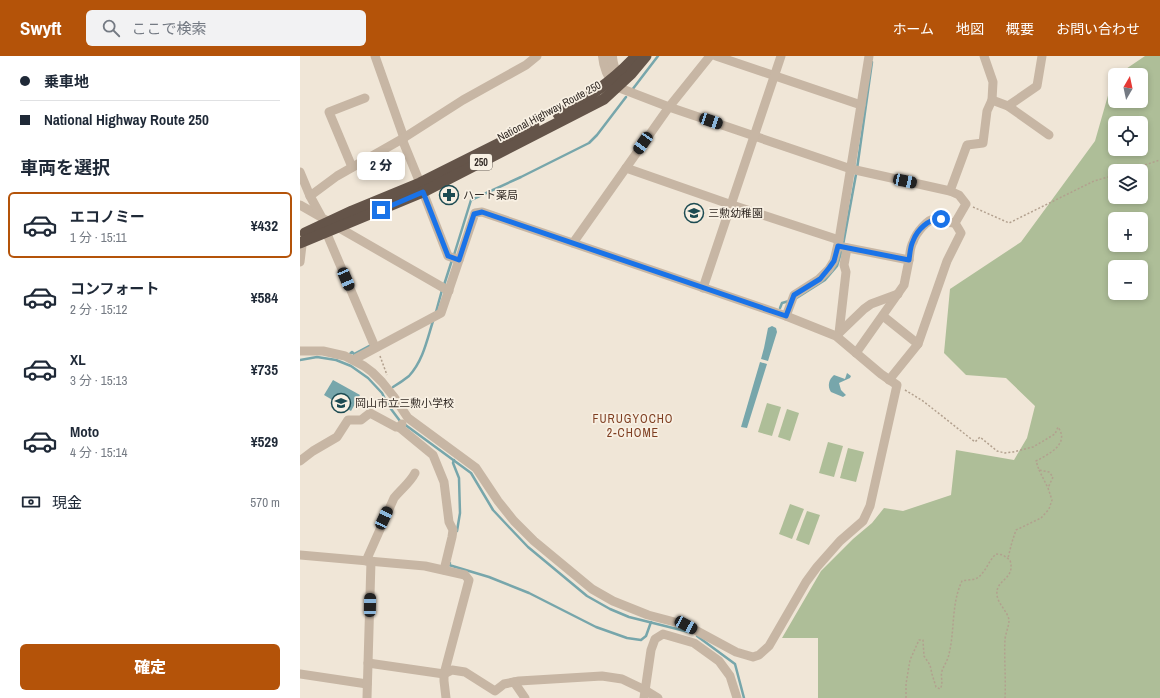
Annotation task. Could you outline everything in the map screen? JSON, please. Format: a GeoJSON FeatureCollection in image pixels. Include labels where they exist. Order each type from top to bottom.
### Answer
{"type":"FeatureCollection","features":[{"type":"Feature","properties":{"kind":"highway","name":"National Highway Route 250"},"geometry":{"type":"LineString","coordinates":[[302,239],[352,211],[422,187],[567,109],[615,81],[638,56]]}},
{"type":"Feature","properties":{"kind":"street"},"geometry":{"type":"LineString","coordinates":[[375,56],[403,139],[422,187],[455,258]]}},
{"type":"Feature","properties":{"kind":"street"},"geometry":{"type":"LineString","coordinates":[[310,196],[337,176],[403,139],[463,100],[526,65],[537,56]]}},
{"type":"Feature","properties":{"kind":"street"},"geometry":{"type":"LineString","coordinates":[[603,56],[604,66],[615,81],[626,92],[855,170],[950,190],[959,195],[966,204],[955,223]]}},
{"type":"Feature","properties":{"kind":"street"},"geometry":{"type":"LineString","coordinates":[[612,56],[615,81]]}},
{"type":"Feature","properties":{"kind":"street"},"geometry":{"type":"LineString","coordinates":[[573,243],[669,107],[710,56]]}},
{"type":"Feature","properties":{"kind":"street"},"geometry":{"type":"LineString","coordinates":[[716,56],[861,105]]}},
{"type":"Feature","properties":{"kind":"street"},"geometry":{"type":"LineString","coordinates":[[703,288],[781,56]]}},
{"type":"Feature","properties":{"kind":"street"},"geometry":{"type":"LineString","coordinates":[[837,334],[846,272],[842,245],[855,170],[861,105],[869,56]]}},
{"type":"Feature","properties":{"kind":"street"},"geometry":{"type":"LineString","coordinates":[[950,190],[967,145],[983,143],[987,111],[992,100],[993,82],[984,56]]}},
{"type":"Feature","properties":{"kind":"street"},"geometry":{"type":"LineString","coordinates":[[1008,106],[1037,86],[1042,56]]}},
{"type":"Feature","properties":{"kind":"street"},"geometry":{"type":"LineString","coordinates":[[352,167],[329,112],[365,98]]}},
{"type":"Feature","properties":{"kind":"street"},"geometry":{"type":"LineString","coordinates":[[992,100],[1008,106],[1049,135]]}},
{"type":"Feature","properties":{"kind":"street"},"geometry":{"type":"LineString","coordinates":[[626,168],[842,245],[909,260]]}},
{"type":"Feature","properties":{"kind":"street"},"geometry":{"type":"LineString","coordinates":[[300,172],[310,196],[328,225],[375,347]]}},
{"type":"Feature","properties":{"kind":"street"},"geometry":{"type":"LineString","coordinates":[[300,205],[328,225],[445,289]]}},
{"type":"Feature","properties":{"kind":"street"},"geometry":{"type":"LineString","coordinates":[[353,360],[441,313],[445,289],[455,258],[474,214],[482,212],[837,334],[856,353],[893,383]]}},
{"type":"Feature","properties":{"kind":"street"},"geometry":{"type":"LineString","coordinates":[[856,353],[904,285],[913,242],[925,224],[935,218],[952,224],[955,223]]}},
{"type":"Feature","properties":{"kind":"street"},"geometry":{"type":"LineString","coordinates":[[403,423],[476,468],[498,501],[514,521],[534,541],[592,589],[613,601],[685,632],[736,652],[753,657],[759,655],[769,646],[813,572],[840,541],[863,521],[870,506],[893,383],[918,344],[947,261],[961,233],[955,223]]}},
{"type":"Feature","properties":{"kind":"street"},"geometry":{"type":"LineString","coordinates":[[300,262],[302,239]]}},
{"type":"Feature","properties":{"kind":"street"},"geometry":{"type":"LineString","coordinates":[[786,316],[792,297],[820,279],[834,261],[842,245]]}},
{"type":"Feature","properties":{"kind":"street"},"geometry":{"type":"LineString","coordinates":[[837,334],[871,304],[899,293]]}},
{"type":"Feature","properties":{"kind":"street"},"geometry":{"type":"LineString","coordinates":[[883,316],[918,344]]}},
{"type":"Feature","properties":{"kind":"street"},"geometry":{"type":"LineString","coordinates":[[300,351],[323,351],[345,356],[364,366],[382,382],[394,398],[403,423],[433,455],[444,482],[449,522],[453,530],[444,570]]}},
{"type":"Feature","properties":{"kind":"street"},"geometry":{"type":"LineString","coordinates":[[300,461],[313,451],[337,437],[348,420],[361,420],[370,413],[396,427],[403,423]]}},
{"type":"Feature","properties":{"kind":"street"},"geometry":{"type":"LineString","coordinates":[[366,698],[368,663],[368,561],[394,498],[399,491],[412,480],[415,473]]}},
{"type":"Feature","properties":{"kind":"street"},"geometry":{"type":"LineString","coordinates":[[300,555],[425,566],[465,575],[469,580],[444,674],[446,698]]}},
{"type":"Feature","properties":{"kind":"street"},"geometry":{"type":"LineString","coordinates":[[645,694],[651,650],[655,639],[663,634],[685,632]]}},
{"type":"Feature","properties":{"kind":"street"},"geometry":{"type":"LineString","coordinates":[[685,632],[694,642],[719,661],[730,676],[737,698]]}},
{"type":"Feature","properties":{"kind":"street"},"geometry":{"type":"LineString","coordinates":[[368,663],[444,674],[452,670],[465,672],[495,691],[504,684],[514,682],[602,676],[622,679],[645,694],[658,698]]}},
{"type":"Feature","properties":{"kind":"street"},"geometry":{"type":"LineString","coordinates":[[300,674],[367,684]]}},
{"type":"Feature","properties":{"kind":"street"},"geometry":{"type":"LineString","coordinates":[[514,682],[526,698]]}},
{"type":"Feature","properties":{"kind":"path"},"geometry":{"type":"LineString","coordinates":[[1148,164],[1160,160]]}},
{"type":"Feature","properties":{"kind":"path"},"geometry":{"type":"LineString","coordinates":[[966,204],[1009,223],[1094,181],[1108,176]]}},
{"type":"Feature","properties":{"kind":"path"},"geometry":{"type":"LineString","coordinates":[[375,347],[389,379]]}},
{"type":"Feature","properties":{"kind":"path"},"geometry":{"type":"LineString","coordinates":[[893,383],[923,401],[975,442],[980,437],[996,451],[1005,453],[1033,447],[1055,434],[1058,427],[1062,432],[1061,442],[1053,451],[1036,462],[1052,500],[1049,509],[1041,518],[1016,530],[1008,558]]}},
{"type":"Feature","properties":{"kind":"path"},"geometry":{"type":"LineString","coordinates":[[1039,470],[1049,472],[1053,477],[1048,488]]}},
{"type":"Feature","properties":{"kind":"path"},"geometry":{"type":"LineString","coordinates":[[906,698],[906,684],[910,660],[919,640],[923,640],[924,656],[930,665],[936,687],[940,689],[942,687],[941,673],[949,655],[956,598],[962,581],[976,578],[985,570],[991,559],[996,554],[1003,555],[1008,558],[1012,566],[1010,574],[1003,580],[997,589],[997,596],[1009,619],[1005,638],[1005,698]]}},
{"type":"Feature","properties":{"kind":"green space"},"geometry":{"type":"Polygon","coordinates":[[[1145,56],[1160,56],[1160,698],[818,698],[818,638],[782,638],[821,571],[853,539],[872,523],[884,508],[903,511],[951,495],[956,450],[1014,460],[1027,438],[1035,406],[1006,378],[966,375],[944,353],[950,289],[1021,242],[1095,141],[1108,96],[1108,108],[1148,108],[1148,68],[1127,68],[1145,56]]]}},
{"type":"Feature","properties":{"kind":"green space"},"geometry":{"type":"Polygon","coordinates":[[[767,403],[781,407],[772,436],[758,432],[767,403]]]}},
{"type":"Feature","properties":{"kind":"green space"},"geometry":{"type":"Polygon","coordinates":[[[787,409],[799,413],[790,441],[778,437],[787,409]]]}},
{"type":"Feature","properties":{"kind":"green space"},"geometry":{"type":"Polygon","coordinates":[[[828,442],[843,446],[834,477],[819,473],[828,442]]]}},
{"type":"Feature","properties":{"kind":"green space"},"geometry":{"type":"Polygon","coordinates":[[[848,448],[864,452],[856,482],[840,478],[848,448]]]}},
{"type":"Feature","properties":{"kind":"green space"},"geometry":{"type":"Polygon","coordinates":[[[790,504],[804,509],[792,539],[779,534],[790,504]]]}},
{"type":"Feature","properties":{"kind":"green space"},"geometry":{"type":"Polygon","coordinates":[[[807,511],[820,515],[809,545],[796,540],[807,511]]]}},
{"type":"Feature","properties":{"kind":"water"},"geometry":{"type":"Polygon","coordinates":[[[772,326],[776,328],[777,332],[768,361],[761,359],[768,328],[772,326]]]}},
{"type":"Feature","properties":{"kind":"water"},"geometry":{"type":"Polygon","coordinates":[[[760,362],[767,364],[747,428],[741,427],[760,362]]]}},
{"type":"Feature","properties":{"kind":"water"},"geometry":{"type":"Polygon","coordinates":[[[847,373],[851,376],[850,378],[839,383],[841,390],[846,395],[843,397],[831,392],[829,385],[832,377],[834,375],[845,379],[847,373]]]}},
{"type":"Feature","properties":{"kind":"water"},"geometry":{"type":"Polygon","coordinates":[[[333,380],[360,395],[351,411],[324,395],[333,380]]]}},
{"type":"Feature","properties":{"kind":"waterway"},"geometry":{"type":"LineString","coordinates":[[632,90],[658,56]]}},
{"type":"Feature","properties":{"kind":"waterway"},"geometry":{"type":"LineString","coordinates":[[843,245],[857,169],[872,62]]}},
{"type":"Feature","properties":{"kind":"waterway"},"geometry":{"type":"LineString","coordinates":[[454,255],[471,200],[589,143],[597,135],[626,97]]}},
{"type":"Feature","properties":{"kind":"waterway"},"geometry":{"type":"LineString","coordinates":[[795,299],[825,280],[837,266],[842,250]]}},
{"type":"Feature","properties":{"kind":"waterway"},"geometry":{"type":"LineString","coordinates":[[444,285],[452,260]]}},
{"type":"Feature","properties":{"kind":"waterway"},"geometry":{"type":"LineString","coordinates":[[436,312],[442,290]]}},
{"type":"Feature","properties":{"kind":"waterway"},"geometry":{"type":"LineString","coordinates":[[780,308],[782,303],[789,301]]}},
{"type":"Feature","properties":{"kind":"waterway"},"geometry":{"type":"LineString","coordinates":[[393,387],[409,376],[418,364],[433,321]]}},
{"type":"Feature","properties":{"kind":"waterway"},"geometry":{"type":"LineString","coordinates":[[350,354],[352,352],[354,354],[371,345]]}},
{"type":"Feature","properties":{"kind":"waterway"},"geometry":{"type":"LineString","coordinates":[[300,360],[317,357],[336,360],[351,366],[368,378],[382,393],[388,405],[400,421],[471,473],[493,510],[508,526],[528,547],[587,596],[610,609],[629,617],[693,633]]}},
{"type":"Feature","properties":{"kind":"waterway"},"geometry":{"type":"LineString","coordinates":[[454,460],[453,463],[459,478],[460,513],[457,531]]}},
{"type":"Feature","properties":{"kind":"waterway"},"geometry":{"type":"LineString","coordinates":[[450,563],[449,565],[489,577],[529,593],[596,627],[627,638],[641,640],[646,636],[651,622]]}},
{"type":"Feature","properties":{"kind":"waterway"},"geometry":{"type":"LineString","coordinates":[[697,636],[735,664],[744,698]]}},
{"type":"Feature","properties":{"kind":"place","name":"ハート薬局"},"geometry":{"type":"Point","coordinates":[449,195]}},
{"type":"Feature","properties":{"kind":"place","name":"三勲幼稚園"},"geometry":{"type":"Point","coordinates":[694,213]}},
{"type":"Feature","properties":{"kind":"place","name":"岡山市立三勲小学校"},"geometry":{"type":"Point","coordinates":[341,403]}},
{"type":"Feature","properties":{"kind":"district","name":"FURUGYOCHO 2-CHOME"},"geometry":{"type":"Point","coordinates":[633,426]}},
{"type":"Feature","properties":{"kind":"route"},"geometry":{"type":"LineString","coordinates":[[381,210],[423,192],[448,256],[459,260],[474,214],[482,212],[786,316],[792,297],[820,279],[834,261],[838,246],[909,260],[915,237],[925,224],[935,218],[941,219]]}}]}
